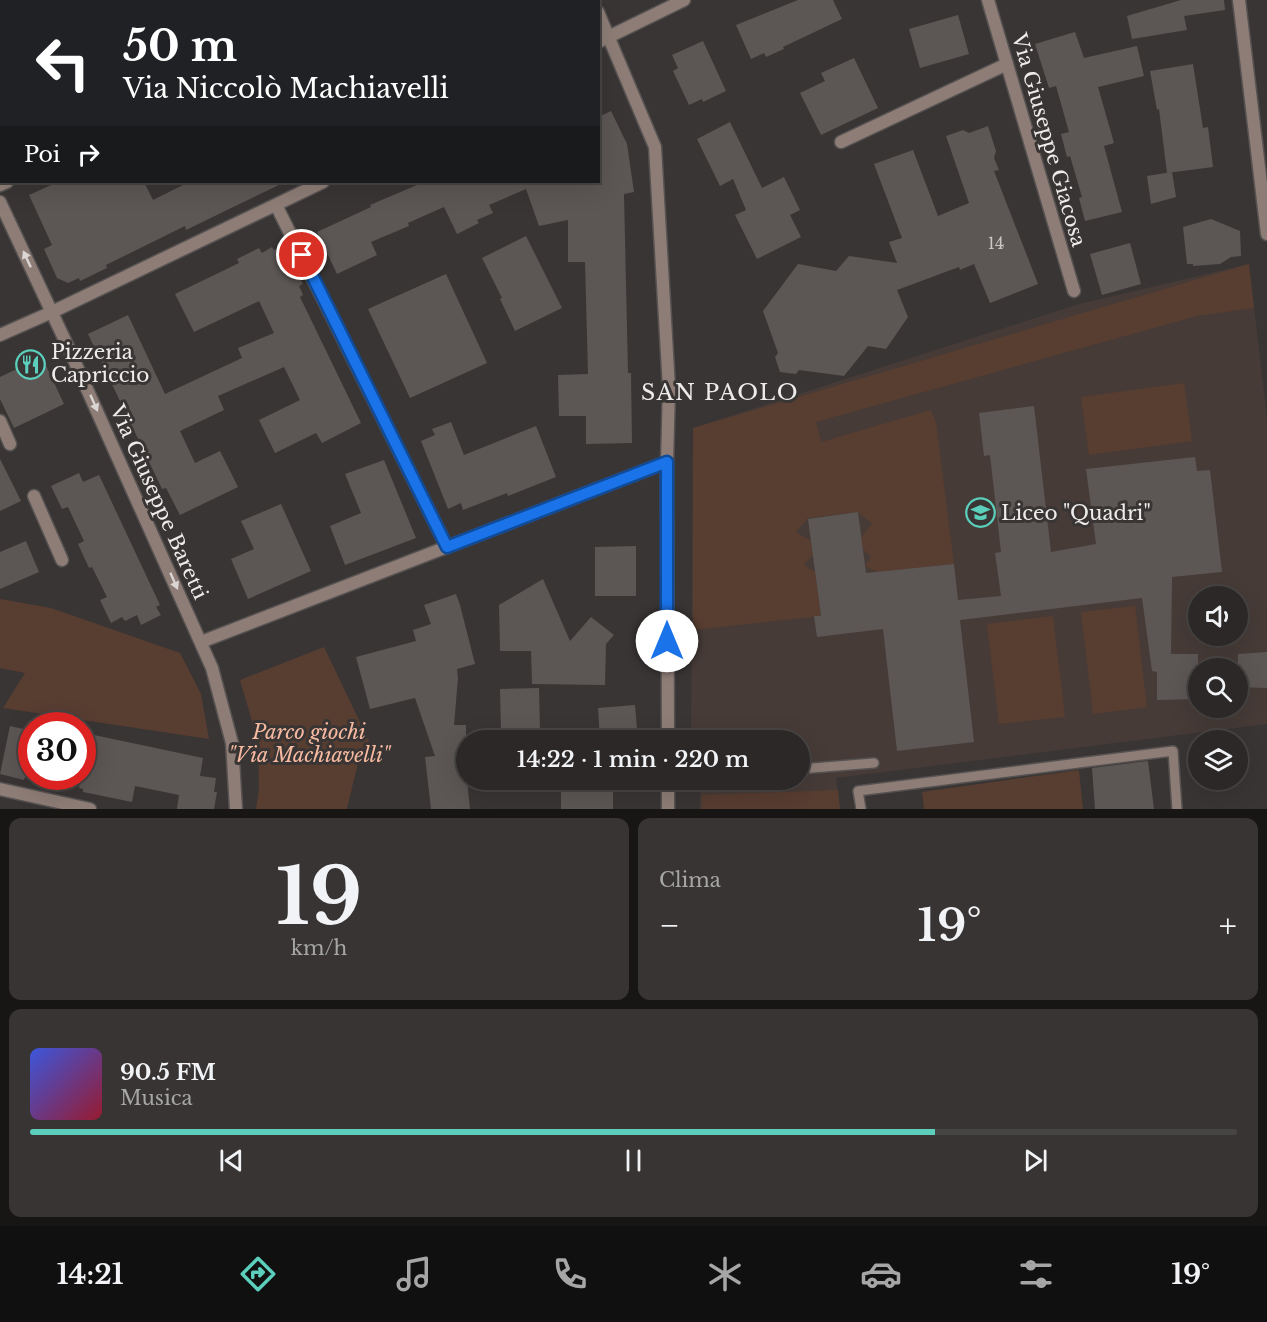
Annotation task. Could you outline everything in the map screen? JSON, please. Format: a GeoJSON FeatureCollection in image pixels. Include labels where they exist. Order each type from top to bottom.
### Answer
{"type":"FeatureCollection","features":[{"type":"Feature","properties":{"kind":"street"},"geometry":{"type":"LineString","coordinates":[[604,39],[684,0]]}},
{"type":"Feature","properties":{"kind":"street","name":"Via Giuseppe Giacosa"},"geometry":{"type":"LineString","coordinates":[[987,0],[1074,291]]}},
{"type":"Feature","properties":{"kind":"street"},"geometry":{"type":"LineString","coordinates":[[1239,0],[1261,139],[1267,234]]}},
{"type":"Feature","properties":{"kind":"street"},"geometry":{"type":"LineString","coordinates":[[600,21],[604,39],[656,147],[669,387],[668,730]]}},
{"type":"Feature","properties":{"kind":"street"},"geometry":{"type":"LineString","coordinates":[[841,142],[1007,64]]}},
{"type":"Feature","properties":{"kind":"street"},"geometry":{"type":"LineString","coordinates":[[0,335],[321,183]]}},
{"type":"Feature","properties":{"kind":"street","name":"Via Giuseppe Baretti"},"geometry":{"type":"LineString","coordinates":[[0,202],[201,642],[218,687],[232,743],[236,809]]}},
{"type":"Feature","properties":{"kind":"street"},"geometry":{"type":"LineString","coordinates":[[276,205],[447,547]]}},
{"type":"Feature","properties":{"kind":"street"},"geometry":{"type":"LineString","coordinates":[[0,421],[10,444]]}},
{"type":"Feature","properties":{"kind":"street"},"geometry":{"type":"LineString","coordinates":[[201,642],[667,462]]}},
{"type":"Feature","properties":{"kind":"street"},"geometry":{"type":"LineString","coordinates":[[34,496],[62,560]]}},
{"type":"Feature","properties":{"kind":"street"},"geometry":{"type":"LineString","coordinates":[[0,789],[90,809]]}},
{"type":"Feature","properties":{"kind":"street"},"geometry":{"type":"LineString","coordinates":[[668,790],[668,809]]}},
{"type":"Feature","properties":{"kind":"lane"},"geometry":{"type":"LineString","coordinates":[[861,809],[858,791],[1173,751],[1177,809]]}},
{"type":"Feature","properties":{"kind":"lane"},"geometry":{"type":"LineString","coordinates":[[810,768],[874,763]]}},
{"type":"Feature","properties":{"kind":"shaded area","name":"Liceo \"Quadri\""},"geometry":{"type":"Polygon","coordinates":[[[1249,264],[1267,418],[1267,724],[1219,730],[1188,730],[1188,734],[836,778],[840,809],[700,809],[701,790],[810,790],[810,730],[691,730],[693,428],[1079,304],[1249,264]]]}},
{"type":"Feature","properties":{"kind":"green space"},"geometry":{"type":"Polygon","coordinates":[[[1249,264],[1254,308],[1197,316],[816,422],[821,442],[931,410],[936,423],[954,564],[877,572],[865,566],[871,557],[863,549],[861,537],[872,524],[858,512],[808,518],[796,532],[811,541],[813,555],[804,565],[815,572],[821,616],[693,630],[693,428],[1249,264]]]}},
{"type":"Feature","properties":{"kind":"green space"},"geometry":{"type":"Polygon","coordinates":[[[1184,383],[1192,441],[1089,455],[1081,397],[1184,383]]]}},
{"type":"Feature","properties":{"kind":"green space"},"geometry":{"type":"Polygon","coordinates":[[[0,599],[51,608],[180,653],[201,694],[209,739],[96,722],[96,712],[30,712],[3,708],[25,673],[0,668],[0,599]]]}},
{"type":"Feature","properties":{"kind":"green space"},"geometry":{"type":"Polygon","coordinates":[[[1135,606],[1147,707],[1093,714],[1081,612],[1135,606]]]}},
{"type":"Feature","properties":{"kind":"green space"},"geometry":{"type":"Polygon","coordinates":[[[1053,616],[1065,717],[999,724],[987,624],[1053,616]]]}},
{"type":"Feature","properties":{"kind":"green space","name":"Parco giochi \"Via Machiavelli\""},"geometry":{"type":"Polygon","coordinates":[[[324,647],[369,741],[367,751],[361,750],[347,809],[256,809],[259,789],[258,742],[240,680],[324,647]]]}},
{"type":"Feature","properties":{"kind":"green space"},"geometry":{"type":"Polygon","coordinates":[[[1079,770],[1083,809],[924,809],[922,792],[1079,770]]]}},
{"type":"Feature","properties":{"kind":"green space"},"geometry":{"type":"Polygon","coordinates":[[[838,790],[840,809],[702,809],[702,795],[838,790]]]}},
{"type":"Feature","properties":{"kind":"building"},"geometry":{"type":"Polygon","coordinates":[[[798,0],[833,0],[842,19],[766,57],[764,53],[751,59],[736,25],[798,0]]]}},
{"type":"Feature","properties":{"kind":"building"},"geometry":{"type":"Polygon","coordinates":[[[1181,0],[1224,0],[1225,10],[1184,16],[1187,30],[1132,39],[1127,16],[1181,0]]]}},
{"type":"Feature","properties":{"kind":"building"},"geometry":{"type":"Polygon","coordinates":[[[958,15],[969,54],[920,68],[909,29],[958,15]]]}},
{"type":"Feature","properties":{"kind":"building"},"geometry":{"type":"Polygon","coordinates":[[[1075,32],[1084,58],[1137,46],[1144,76],[1098,87],[1114,143],[1104,146],[1122,212],[1085,221],[1079,198],[1082,197],[1061,134],[1069,132],[1056,86],[1049,88],[1035,44],[1075,32]]]}},
{"type":"Feature","properties":{"kind":"building"},"geometry":{"type":"Polygon","coordinates":[[[703,41],[726,91],[703,102],[702,99],[689,105],[673,71],[678,68],[672,55],[703,41]]]}},
{"type":"Feature","properties":{"kind":"building"},"geometry":{"type":"Polygon","coordinates":[[[854,58],[878,108],[821,135],[800,93],[825,81],[821,73],[854,58]]]}},
{"type":"Feature","properties":{"kind":"building"},"geometry":{"type":"Polygon","coordinates":[[[1193,64],[1203,128],[1208,127],[1213,167],[1167,173],[1159,109],[1157,110],[1150,71],[1193,64]]]}},
{"type":"Feature","properties":{"kind":"building"},"geometry":{"type":"Polygon","coordinates":[[[611,111],[627,144],[634,192],[624,194],[632,443],[586,444],[586,416],[559,416],[558,375],[588,374],[585,262],[568,262],[568,220],[539,226],[526,189],[489,205],[493,213],[477,220],[479,223],[457,234],[444,207],[408,223],[409,226],[371,242],[377,255],[337,274],[317,232],[371,207],[370,205],[422,183],[600,183],[600,116],[611,111]]]}},
{"type":"Feature","properties":{"kind":"building"},"geometry":{"type":"Polygon","coordinates":[[[730,122],[762,188],[784,177],[800,210],[790,215],[801,237],[757,259],[735,215],[746,210],[733,179],[720,186],[697,139],[730,122]]]}},
{"type":"Feature","properties":{"kind":"building"},"geometry":{"type":"Polygon","coordinates":[[[988,126],[996,151],[994,158],[999,170],[994,171],[1038,284],[990,303],[974,264],[960,270],[959,267],[897,290],[908,317],[886,349],[868,346],[844,376],[799,370],[796,374],[780,372],[775,357],[778,353],[763,311],[798,264],[836,271],[849,256],[897,263],[889,242],[902,238],[874,164],[913,150],[938,216],[969,203],[946,136],[963,130],[969,133],[988,126]]]}},
{"type":"Feature","properties":{"kind":"building"},"geometry":{"type":"Polygon","coordinates":[[[1172,172],[1176,197],[1151,204],[1147,176],[1172,172]]]}},
{"type":"Feature","properties":{"kind":"building"},"geometry":{"type":"Polygon","coordinates":[[[56,183],[144,183],[153,200],[187,183],[283,183],[186,230],[185,226],[106,265],[107,268],[80,281],[79,278],[68,283],[57,278],[44,249],[52,245],[29,195],[56,183]]]}},
{"type":"Feature","properties":{"kind":"building"},"geometry":{"type":"Polygon","coordinates":[[[1211,219],[1240,231],[1241,256],[1231,257],[1220,264],[1193,266],[1193,264],[1187,264],[1183,227],[1211,219]]]}},
{"type":"Feature","properties":{"kind":"building"},"geometry":{"type":"Polygon","coordinates":[[[526,236],[562,308],[515,331],[482,258],[526,236]]]}},
{"type":"Feature","properties":{"kind":"building"},"geometry":{"type":"Polygon","coordinates":[[[1130,243],[1141,284],[1102,295],[1090,254],[1130,243]]]}},
{"type":"Feature","properties":{"kind":"building"},"geometry":{"type":"Polygon","coordinates":[[[284,246],[303,284],[299,286],[303,295],[300,297],[361,423],[322,443],[316,433],[275,453],[259,420],[300,400],[284,367],[218,396],[224,410],[180,431],[195,463],[220,451],[238,487],[180,515],[166,488],[162,489],[88,334],[128,315],[165,394],[242,358],[238,348],[274,333],[259,301],[194,332],[175,294],[239,263],[237,259],[259,248],[262,253],[272,247],[274,250],[284,246]]]}},
{"type":"Feature","properties":{"kind":"building"},"geometry":{"type":"Polygon","coordinates":[[[446,274],[487,363],[410,398],[368,309],[446,274]]]}},
{"type":"Feature","properties":{"kind":"building"},"geometry":{"type":"Polygon","coordinates":[[[42,357],[64,404],[14,428],[0,399],[0,377],[42,357]]]}},
{"type":"Feature","properties":{"kind":"building"},"geometry":{"type":"Polygon","coordinates":[[[1034,406],[1051,552],[1096,544],[1086,469],[1195,457],[1197,471],[1210,470],[1222,572],[1172,577],[1171,654],[1198,654],[1198,658],[1188,658],[1188,699],[1157,700],[1157,672],[1152,671],[1142,598],[960,620],[974,742],[897,751],[883,629],[817,637],[814,616],[821,616],[808,519],[858,512],[866,573],[954,564],[958,600],[1001,596],[995,553],[1001,552],[990,455],[984,456],[979,413],[1034,406]]]}},
{"type":"Feature","properties":{"kind":"building"},"geometry":{"type":"Polygon","coordinates":[[[451,422],[464,455],[536,426],[556,477],[508,496],[507,493],[463,510],[461,503],[448,509],[421,441],[435,435],[432,429],[451,422]]]}},
{"type":"Feature","properties":{"kind":"building"},"geometry":{"type":"Polygon","coordinates":[[[0,459],[21,501],[0,511],[0,459]]]}},
{"type":"Feature","properties":{"kind":"building"},"geometry":{"type":"Polygon","coordinates":[[[384,460],[416,538],[345,565],[330,526],[361,513],[345,474],[384,460]]]}},
{"type":"Feature","properties":{"kind":"building"},"geometry":{"type":"Polygon","coordinates":[[[79,473],[83,482],[99,475],[160,605],[156,607],[161,615],[141,625],[137,615],[125,621],[122,617],[111,623],[100,600],[107,597],[92,567],[89,568],[78,544],[84,541],[68,507],[62,509],[51,486],[79,473]]]}},
{"type":"Feature","properties":{"kind":"building"},"geometry":{"type":"Polygon","coordinates":[[[281,504],[311,571],[248,599],[231,559],[254,549],[241,521],[281,504]]]}},
{"type":"Feature","properties":{"kind":"building"},"geometry":{"type":"Polygon","coordinates":[[[26,541],[39,572],[0,589],[0,552],[26,541]]]}},
{"type":"Feature","properties":{"kind":"building"},"geometry":{"type":"Polygon","coordinates":[[[636,546],[636,596],[595,596],[595,547],[636,546]]]}},
{"type":"Feature","properties":{"kind":"building"},"geometry":{"type":"Polygon","coordinates":[[[543,579],[570,641],[591,617],[614,635],[606,644],[605,685],[532,684],[531,651],[500,651],[499,605],[543,579]]]}},
{"type":"Feature","properties":{"kind":"building"},"geometry":{"type":"Polygon","coordinates":[[[456,594],[475,664],[457,669],[454,725],[466,725],[466,730],[456,730],[456,790],[468,790],[470,809],[431,809],[425,757],[435,756],[415,698],[370,709],[356,657],[416,641],[413,630],[431,624],[424,605],[456,594]]]}},
{"type":"Feature","properties":{"kind":"building"},"geometry":{"type":"Polygon","coordinates":[[[1267,652],[1267,688],[1248,687],[1248,658],[1238,658],[1238,654],[1267,652]]]}},
{"type":"Feature","properties":{"kind":"building"},"geometry":{"type":"Polygon","coordinates":[[[539,688],[540,730],[501,730],[500,689],[539,688]]]}},
{"type":"Feature","properties":{"kind":"building"},"geometry":{"type":"Polygon","coordinates":[[[635,705],[637,730],[599,730],[598,708],[635,705]]]}},
{"type":"Feature","properties":{"kind":"building"},"geometry":{"type":"Polygon","coordinates":[[[10,726],[18,728],[18,778],[0,774],[10,726]]]}},
{"type":"Feature","properties":{"kind":"building"},"geometry":{"type":"Polygon","coordinates":[[[96,735],[203,758],[200,776],[216,778],[214,792],[217,792],[214,809],[177,809],[179,795],[135,786],[132,802],[83,792],[83,790],[96,790],[96,735]]]}},
{"type":"Feature","properties":{"kind":"building"},"geometry":{"type":"Polygon","coordinates":[[[1148,761],[1154,809],[1095,809],[1092,768],[1148,761]]]}},
{"type":"Feature","properties":{"kind":"building"},"geometry":{"type":"Polygon","coordinates":[[[561,790],[613,790],[613,809],[561,809],[561,790]]]}},
{"type":"Feature","properties":{"kind":"place","name":"Pizzeria Capriccio"},"geometry":{"type":"Point","coordinates":[30,364]}},
{"type":"Feature","properties":{"kind":"place","name":"Liceo \"Quadri\""},"geometry":{"type":"Point","coordinates":[980,513]}},
{"type":"Feature","properties":{"kind":"district","name":"SAN PAOLO"},"geometry":{"type":"Point","coordinates":[720,392]}},
{"type":"Feature","properties":{"kind":"route"},"geometry":{"type":"LineString","coordinates":[[302,255],[447,547],[667,462],[667,641]]}}]}
